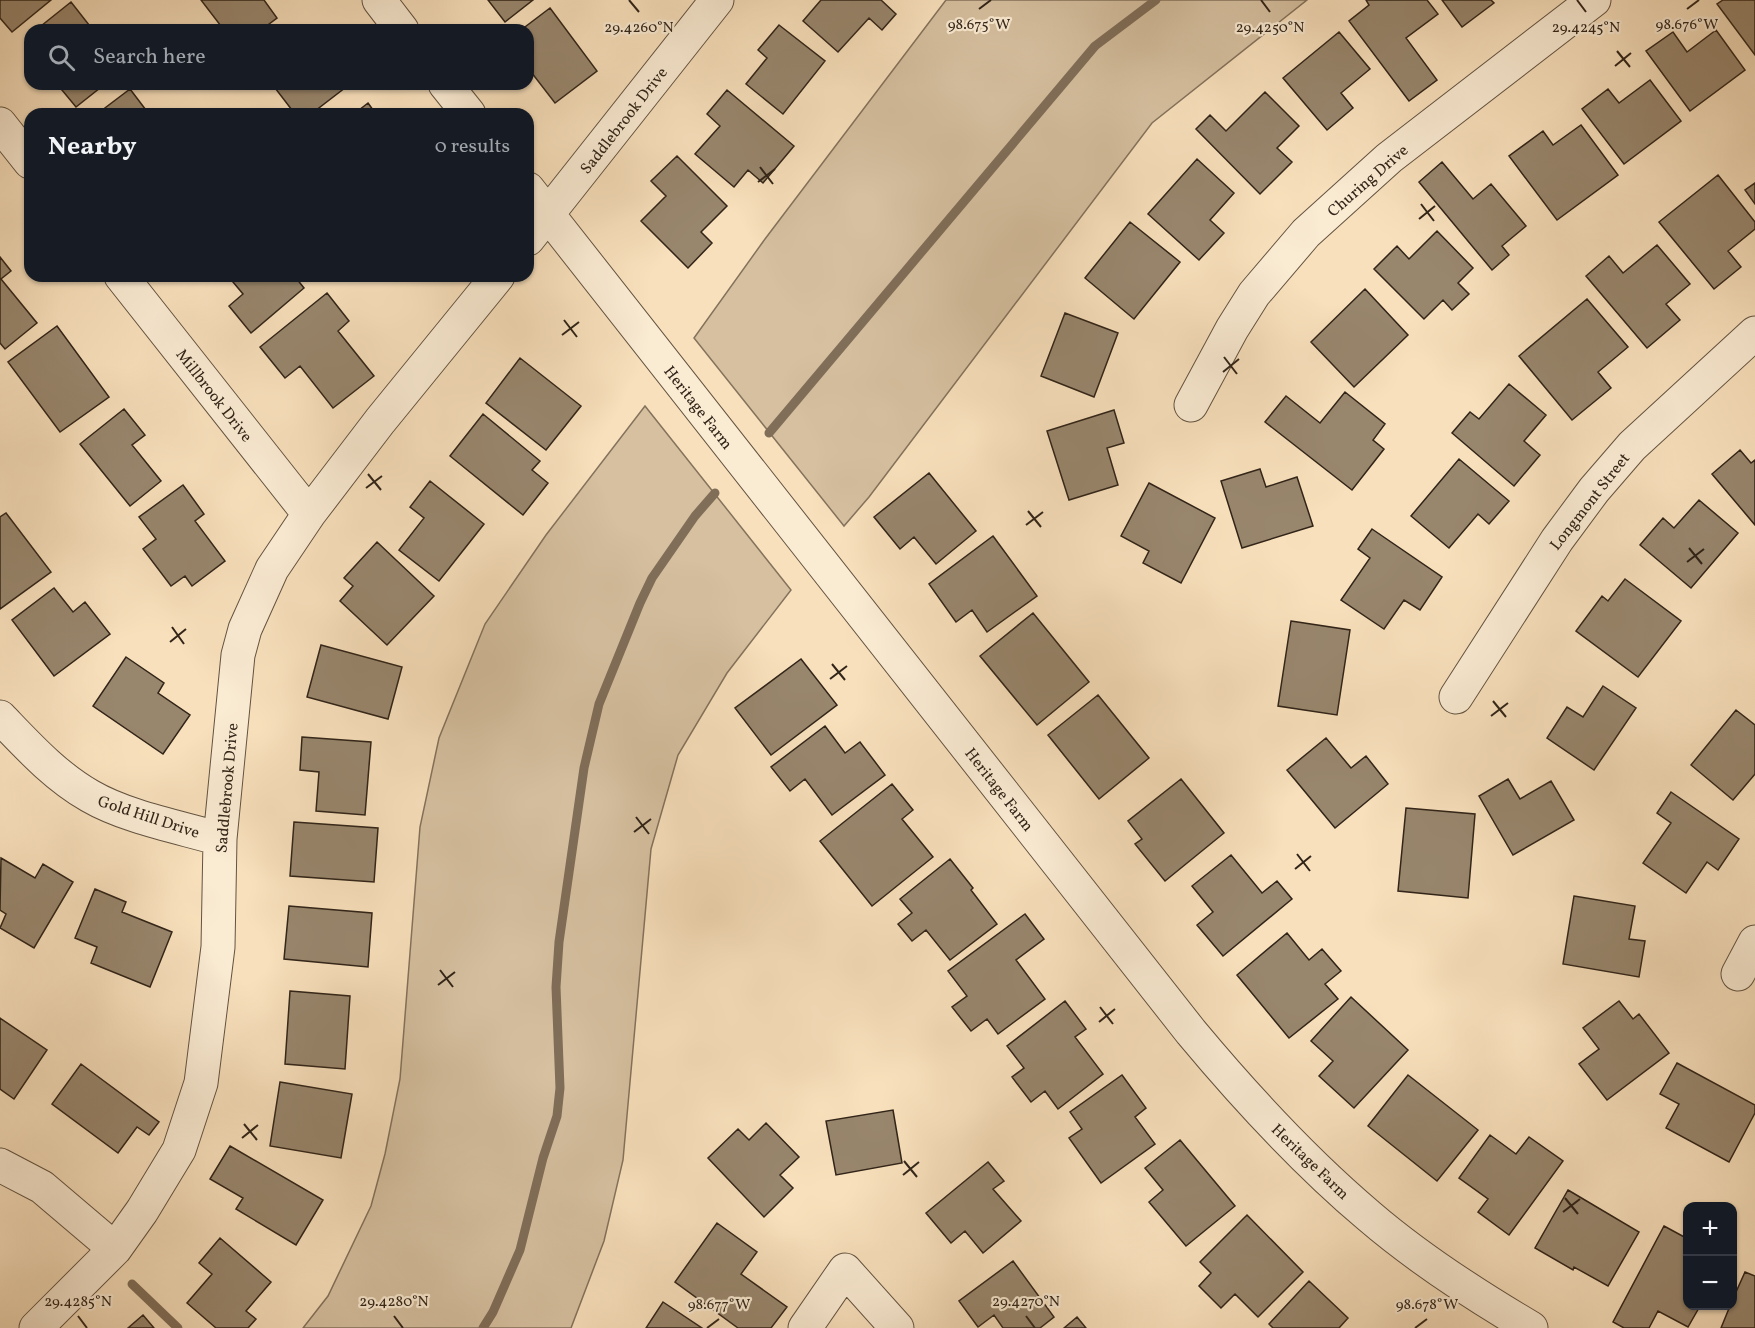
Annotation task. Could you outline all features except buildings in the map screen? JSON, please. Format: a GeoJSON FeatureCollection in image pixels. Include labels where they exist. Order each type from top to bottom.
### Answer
{"type":"FeatureCollection","features":[{"type":"Feature","properties":{"kind":"street"},"geometry":{"type":"LineString","coordinates":[[379,0],[397,24]]}},
{"type":"Feature","properties":{"kind":"street","name":"Saddlebrook Drive"},"geometry":{"type":"LineString","coordinates":[[538,226],[717,0]]}},
{"type":"Feature","properties":{"kind":"street","name":"Churing Drive"},"geometry":{"type":"LineString","coordinates":[[1191,405],[1232,329],[1254,294],[1306,233],[1389,158],[1594,0]]}},
{"type":"Feature","properties":{"kind":"street"},"geometry":{"type":"LineString","coordinates":[[450,90],[464,108]]}},
{"type":"Feature","properties":{"kind":"street"},"geometry":{"type":"LineString","coordinates":[[0,124],[24,154]]}},
{"type":"Feature","properties":{"kind":"street","name":"Heritage Farm"},"geometry":{"type":"LineString","coordinates":[[534,211],[538,226],[1229,1077],[1273,1126],[1323,1176],[1370,1218],[1438,1269],[1531,1328]]}},
{"type":"Feature","properties":{"kind":"street","name":"Millbrook Drive"},"geometry":{"type":"LineString","coordinates":[[125,282],[309,514]]}},
{"type":"Feature","properties":{"kind":"street","name":"Saddlebrook Drive"},"geometry":{"type":"LineString","coordinates":[[36,1328],[115,1249],[142,1211],[179,1150],[201,1083],[218,947],[220,839],[238,655],[245,629],[272,568],[309,514],[380,421],[493,282]]}},
{"type":"Feature","properties":{"kind":"street","name":"Longmont Street"},"geometry":{"type":"LineString","coordinates":[[1456,697],[1557,540],[1594,490],[1632,446],[1755,333]]}},
{"type":"Feature","properties":{"kind":"street","name":"Gold Hill Drive"},"geometry":{"type":"LineString","coordinates":[[0,717],[48,766],[90,796],[112,807],[220,839]]}},
{"type":"Feature","properties":{"kind":"street"},"geometry":{"type":"LineString","coordinates":[[1738,974],[1755,942]]}},
{"type":"Feature","properties":{"kind":"street"},"geometry":{"type":"LineString","coordinates":[[0,1165],[42,1187],[115,1249]]}},
{"type":"Feature","properties":{"kind":"street"},"geometry":{"type":"LineString","coordinates":[[805,1328],[845,1270],[897,1328]]}},
{"type":"Feature","properties":{"kind":"shaded area"},"geometry":{"type":"Polygon","coordinates":[[[946,0],[1307,0],[1152,123],[869,497],[844,526],[694,338],[765,239],[946,0]]]}},
{"type":"Feature","properties":{"kind":"shaded area"},"geometry":{"type":"Polygon","coordinates":[[[645,406],[791,590],[727,673],[678,755],[651,849],[623,1160],[604,1241],[571,1328],[303,1328],[328,1296],[371,1206],[385,1154],[400,1079],[420,827],[439,738],[485,624],[546,535],[645,406]]]}},
{"type":"Feature","properties":{"kind":"waterway"},"geometry":{"type":"LineString","coordinates":[[769,433],[1095,46],[1156,0]]}},
{"type":"Feature","properties":{"kind":"waterway"},"geometry":{"type":"LineString","coordinates":[[483,1328],[493,1312],[520,1250],[543,1158],[557,1116],[560,1088],[556,987],[559,942],[584,768],[599,704],[652,578],[695,516],[715,493]]}},
{"type":"Feature","properties":{"kind":"waterway"},"geometry":{"type":"LineString","coordinates":[[132,1284],[178,1328]]}}]}
